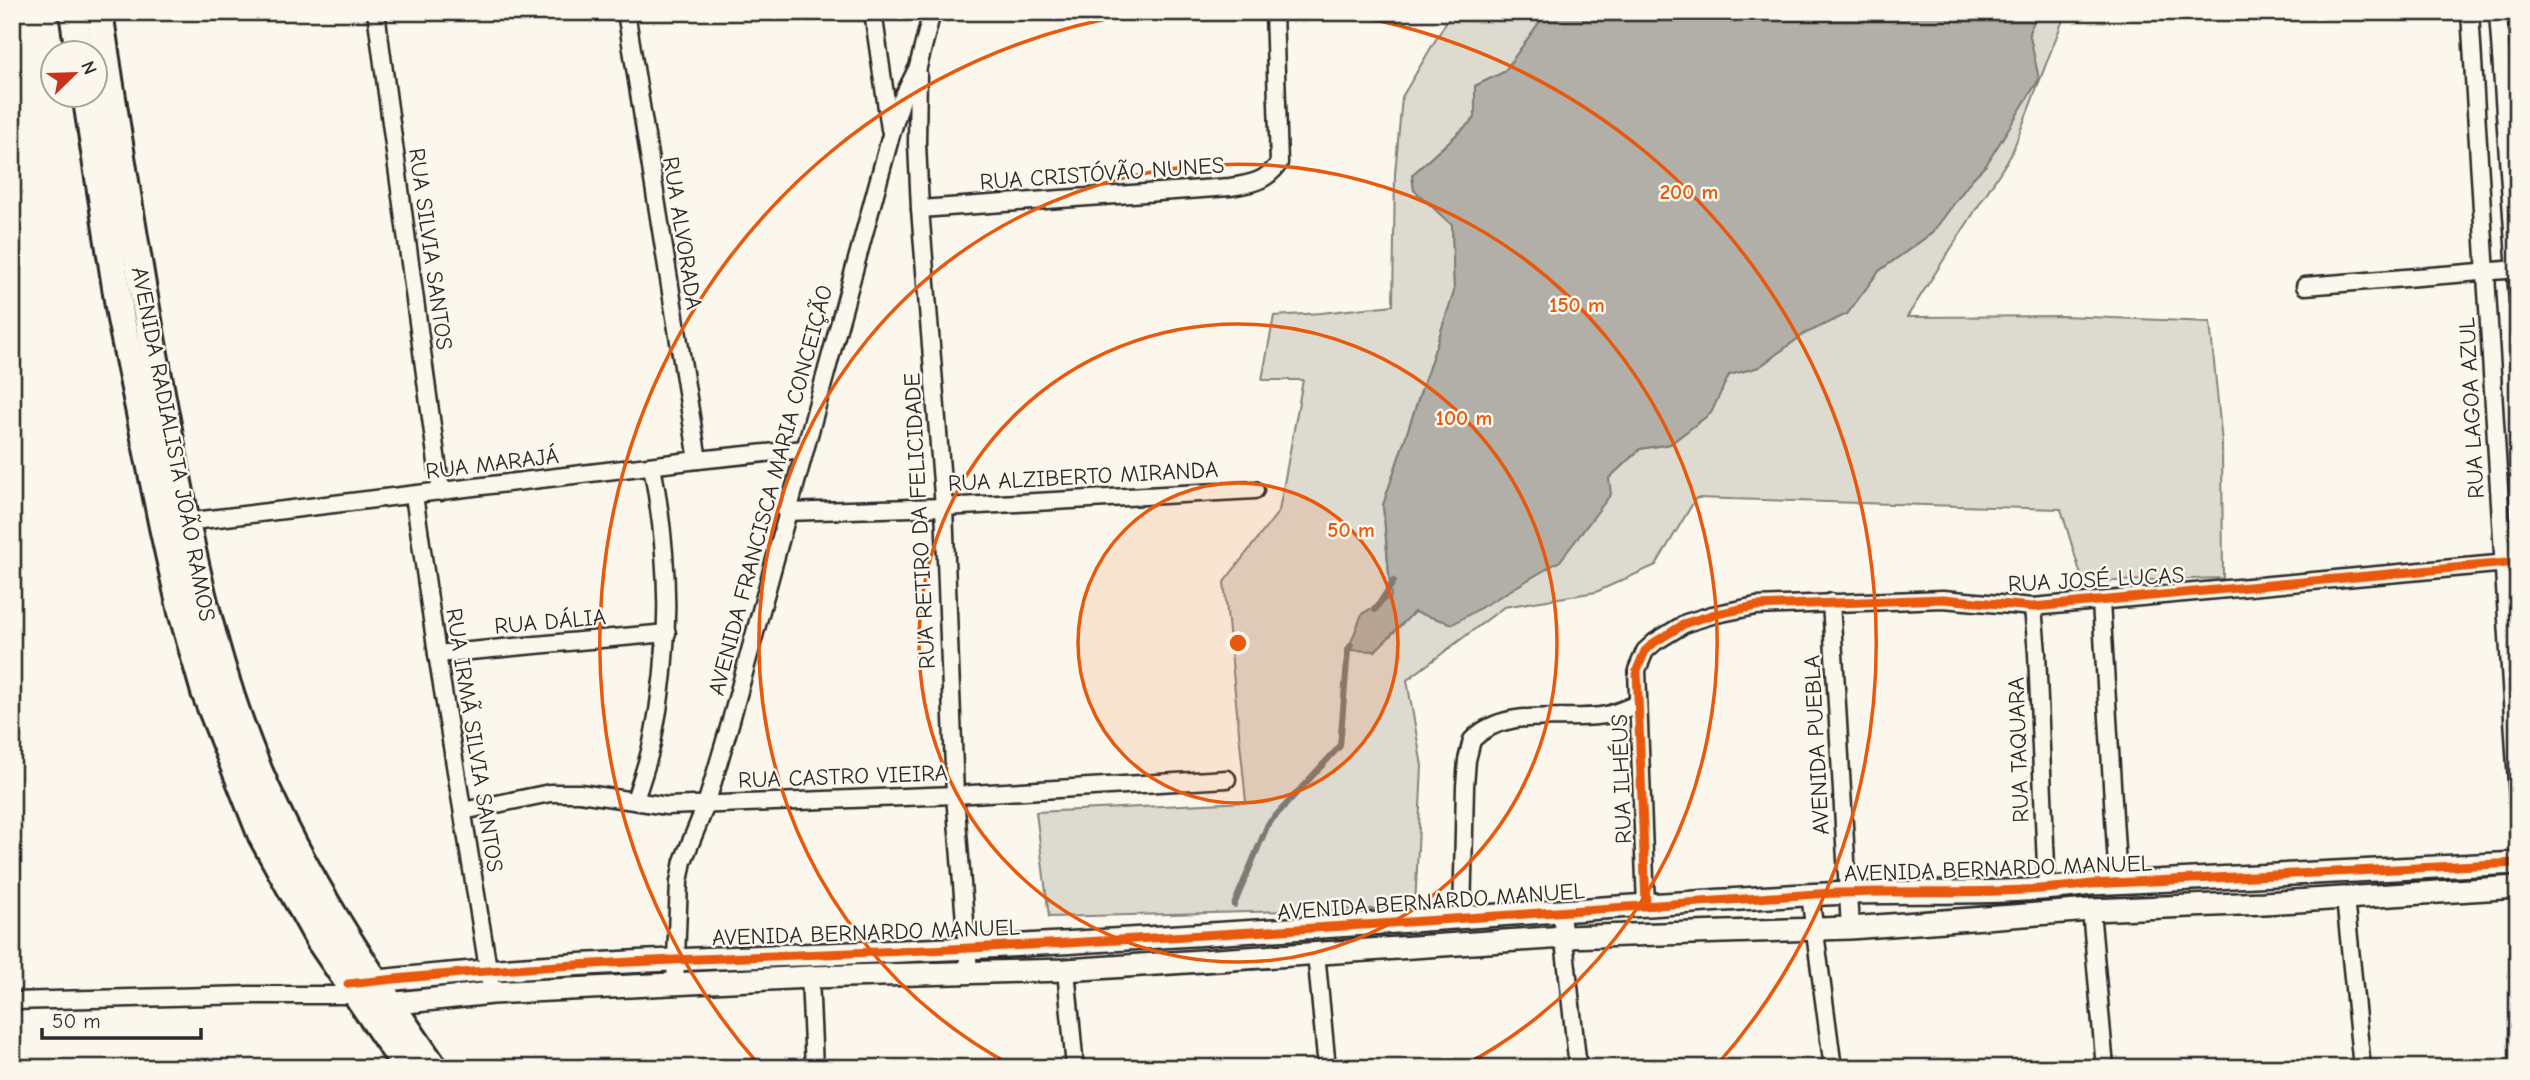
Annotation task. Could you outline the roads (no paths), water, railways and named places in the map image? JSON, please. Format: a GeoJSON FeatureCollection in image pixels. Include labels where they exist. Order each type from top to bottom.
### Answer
{"type":"FeatureCollection","features":[{"type":"Feature","properties":{"kind":"main road"},"geometry":{"type":"LineString","coordinates":[[74,12],[77,38]]}},
{"type":"Feature","properties":{"kind":"main road","name":"AVENIDA RADIALISTA JOÃO RAMOS"},"geometry":{"type":"LineString","coordinates":[[99,12],[146,315],[185,522],[208,617],[228,686],[258,769],[360,992]]}},
{"type":"Feature","properties":{"kind":"main road","name":"AVENIDA RADIALISTA JOÃO RAMOS"},"geometry":{"type":"LineString","coordinates":[[88,108],[121,319],[147,449],[182,612],[205,692],[262,836],[306,917],[360,992],[390,1004],[434,1068]]}},
{"type":"Feature","properties":{"kind":"main road"},"geometry":{"type":"LineString","coordinates":[[360,992],[407,1068]]}},
{"type":"Feature","properties":{"kind":"street","name":"RUA SILVIA SANTOS"},"geometry":{"type":"LineString","coordinates":[[376,12],[441,492]]}},
{"type":"Feature","properties":{"kind":"street","name":"RUA ALVORADA"},"geometry":{"type":"LineString","coordinates":[[626,12],[698,460]]}},
{"type":"Feature","properties":{"kind":"street"},"geometry":{"type":"LineString","coordinates":[[873,12],[891,135]]}},
{"type":"Feature","properties":{"kind":"street","name":"AVENIDA FRANCISCA MARIA CONCEIÇÃO"},"geometry":{"type":"LineString","coordinates":[[675,984],[679,883],[683,861],[706,804],[730,724],[891,135],[902,99],[918,67],[932,12]]}},
{"type":"Feature","properties":{"kind":"street","name":"RUA CRISTÓVÃO NUNES"},"geometry":{"type":"LineString","coordinates":[[920,209],[1230,187],[1267,178],[1279,163],[1274,12]]}},
{"type":"Feature","properties":{"kind":"street","name":"RUA LAGOA AZUL"},"geometry":{"type":"LineString","coordinates":[[2470,12],[2486,271],[2510,562],[2518,800]]}},
{"type":"Feature","properties":{"kind":"street"},"geometry":{"type":"LineString","coordinates":[[2498,12],[2518,302]]}},
{"type":"Feature","properties":{"kind":"street","name":"RUA RETIRO DA FELICIDADE"},"geometry":{"type":"LineString","coordinates":[[918,67],[920,209],[944,507],[955,794],[969,972]]}},
{"type":"Feature","properties":{"kind":"street"},"geometry":{"type":"LineString","coordinates":[[2305,286],[2517,269]]}},
{"type":"Feature","properties":{"kind":"street","name":"RUA MARAJÁ"},"geometry":{"type":"LineString","coordinates":[[185,522],[804,449]]}},
{"type":"Feature","properties":{"kind":"street"},"geometry":{"type":"LineString","coordinates":[[635,800],[652,745],[667,633],[664,546],[652,466]]}},
{"type":"Feature","properties":{"kind":"street","name":"RUA ALZIBERTO MIRANDA"},"geometry":{"type":"LineString","coordinates":[[786,512],[944,507],[1255,490]]}},
{"type":"Feature","properties":{"kind":"street","name":"RUA IRMÃ SILVIA SANTOS"},"geometry":{"type":"LineString","coordinates":[[414,495],[492,993]]}},
{"type":"Feature","properties":{"kind":"street","name":"RUA JOSÉ LUCAS"},"geometry":{"type":"LineString","coordinates":[[1646,651],[1655,642],[1686,623],[1756,606],[1943,599],[2033,607],[2510,562]]}},
{"type":"Feature","properties":{"kind":"street","name":"AVENIDA PUEBLA"},"geometry":{"type":"LineString","coordinates":[[1831,602],[1850,928]]}},
{"type":"Feature","properties":{"kind":"street"},"geometry":{"type":"LineString","coordinates":[[2101,602],[2118,883]]}},
{"type":"Feature","properties":{"kind":"street","name":"RUA TAQUARA"},"geometry":{"type":"LineString","coordinates":[[2033,607],[2047,890]]}},
{"type":"Feature","properties":{"kind":"street","name":"RUA DÁLIA"},"geometry":{"type":"LineString","coordinates":[[437,654],[667,633]]}},
{"type":"Feature","properties":{"kind":"street","name":"RUA ILHÉUS"},"geometry":{"type":"LineString","coordinates":[[1646,651],[1637,670],[1646,906]]}},
{"type":"Feature","properties":{"kind":"street"},"geometry":{"type":"LineString","coordinates":[[1462,919],[1465,786],[1472,740],[1489,729],[1517,720],[1605,715],[1637,704]]}},
{"type":"Feature","properties":{"kind":"street","name":"RUA CASTRO VIEIRA"},"geometry":{"type":"LineString","coordinates":[[463,811],[550,793],[580,793],[667,806],[1227,779]]}},
{"type":"Feature","properties":{"kind":"street","name":"AVENIDA BERNARDO MANUEL"},"geometry":{"type":"LineString","coordinates":[[360,992],[489,969],[968,948],[1561,913],[1810,894],[2047,890],[2118,883],[2518,863]]}},
{"type":"Feature","properties":{"kind":"street"},"geometry":{"type":"LineString","coordinates":[[2264,875],[2264,902]]}},
{"type":"Feature","properties":{"kind":"street","name":"AVENIDA BERNARDO MANUEL"},"geometry":{"type":"LineString","coordinates":[[390,1004],[492,993],[810,978],[1066,970],[1564,937],[1850,928],[2091,909],[2518,887]]}},
{"type":"Feature","properties":{"kind":"street"},"geometry":{"type":"LineString","coordinates":[[1810,894],[1833,1068]]}},
{"type":"Feature","properties":{"kind":"street"},"geometry":{"type":"LineString","coordinates":[[2345,898],[2362,1068]]}},
{"type":"Feature","properties":{"kind":"street"},"geometry":{"type":"LineString","coordinates":[[2091,909],[2105,1068]]}},
{"type":"Feature","properties":{"kind":"street"},"geometry":{"type":"LineString","coordinates":[[1561,913],[1578,1068]]}},
{"type":"Feature","properties":{"kind":"street"},"geometry":{"type":"LineString","coordinates":[[1316,953],[1327,1068]]}},
{"type":"Feature","properties":{"kind":"street"},"geometry":{"type":"LineString","coordinates":[[1066,970],[1075,1068]]}},
{"type":"Feature","properties":{"kind":"street"},"geometry":{"type":"LineString","coordinates":[[810,978],[814,1068]]}},
{"type":"Feature","properties":{"kind":"street"},"geometry":{"type":"LineString","coordinates":[[12,1001],[360,992]]}},
{"type":"Feature","properties":{"kind":"waterway"},"geometry":{"type":"LineString","coordinates":[[1375,610],[1394,581]]}},
{"type":"Feature","properties":{"kind":"waterway"},"geometry":{"type":"LineString","coordinates":[[1234,905],[1268,824],[1340,746],[1348,650],[1351,645]]}}]}
